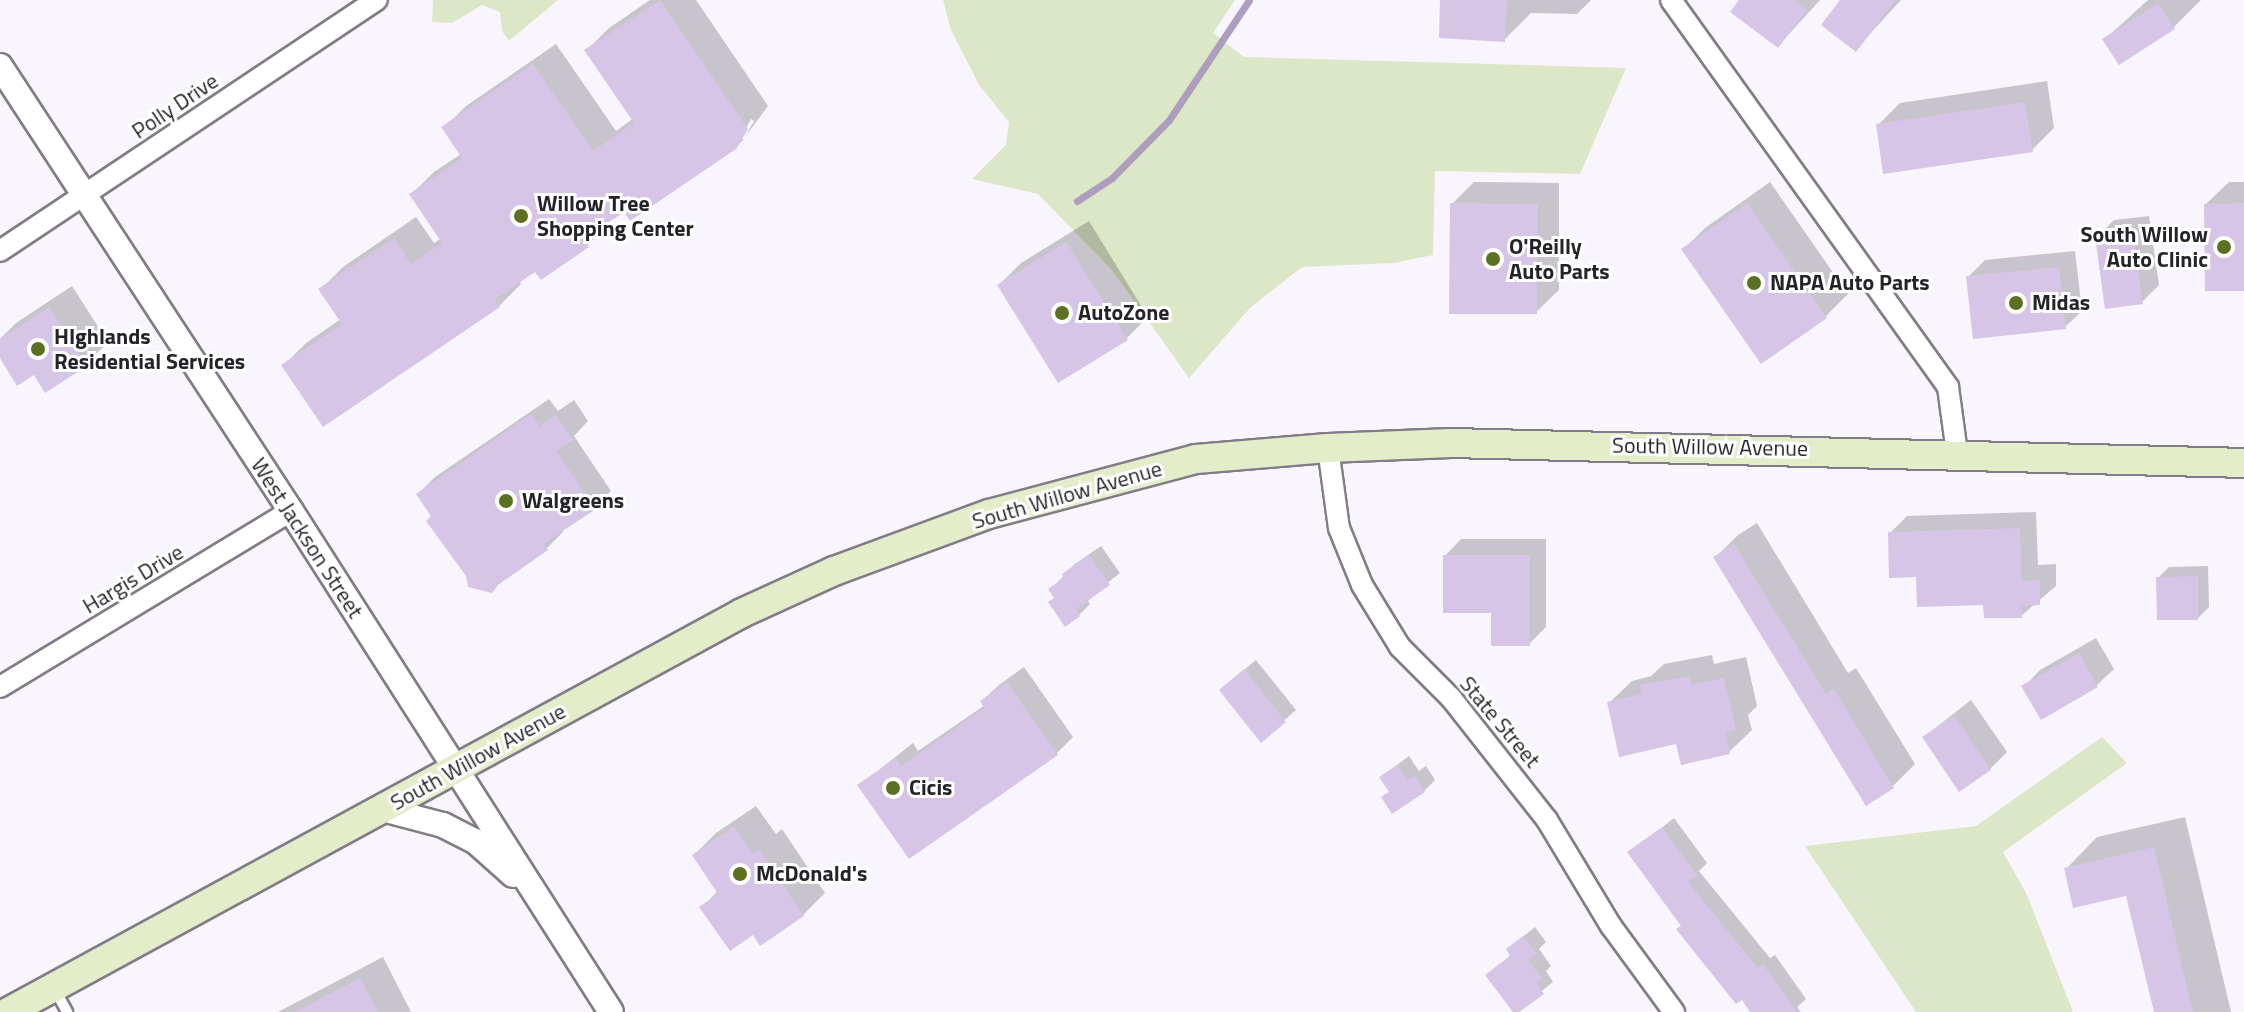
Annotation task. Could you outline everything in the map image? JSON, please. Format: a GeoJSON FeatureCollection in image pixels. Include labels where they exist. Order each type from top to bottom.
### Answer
{"type":"FeatureCollection","features":[{"type":"Feature","properties":{"kind":"main road","name":"South Willow Avenue"},"geometry":{"type":"LineString","coordinates":[[8,1012],[60,1000],[382,809],[742,613],[848,566],[989,514],[1196,459],[1328,448],[1466,443],[1957,453],[2244,463]]}},
{"type":"Feature","properties":{"kind":"street","name":"Polly Drive"},"geometry":{"type":"LineString","coordinates":[[0,251],[377,0]]}},
{"type":"Feature","properties":{"kind":"street"},"geometry":{"type":"LineString","coordinates":[[1671,0],[1948,387],[1957,453]]}},
{"type":"Feature","properties":{"kind":"street","name":"West Jackson Street"},"geometry":{"type":"LineString","coordinates":[[0,66],[291,511],[611,1012]]}},
{"type":"Feature","properties":{"kind":"street","name":"State Street"},"geometry":{"type":"LineString","coordinates":[[1328,448],[1339,528],[1362,585],[1400,647],[1451,698],[1538,808],[1611,926],[1674,1012]]}},
{"type":"Feature","properties":{"kind":"street","name":"Hargis Drive"},"geometry":{"type":"LineString","coordinates":[[0,687],[291,511]]}},
{"type":"Feature","properties":{"kind":"street"},"geometry":{"type":"LineString","coordinates":[[382,809],[443,825],[475,841],[536,895]]}},
{"type":"Feature","properties":{"kind":"green space"},"geometry":{"type":"Polygon","coordinates":[[[433,0],[558,0],[509,41],[502,31],[500,12],[482,5],[452,23],[432,22],[433,0]]]}},
{"type":"Feature","properties":{"kind":"green space"},"geometry":{"type":"Polygon","coordinates":[[[943,0],[1235,0],[1213,33],[1244,57],[1626,68],[1580,174],[1435,171],[1433,255],[1394,263],[1302,267],[1250,308],[1189,378],[1112,270],[1038,194],[972,179],[1006,145],[1009,122],[979,85],[951,30],[943,0]]]}},
{"type":"Feature","properties":{"kind":"green space"},"geometry":{"type":"Polygon","coordinates":[[[2102,737],[2127,763],[2003,852],[2027,895],[2073,1012],[1916,1012],[1805,846],[1976,826],[2102,737]]]}},
{"type":"Feature","properties":{"kind":"building","name":"Willow Tree Shopping Center"},"geometry":{"type":"Polygon","coordinates":[[[660,0],[748,129],[736,149],[630,221],[624,212],[583,240],[589,247],[541,280],[535,272],[495,299],[500,307],[323,427],[281,365],[342,324],[318,289],[394,238],[411,264],[442,243],[409,194],[462,158],[441,127],[533,64],[593,151],[634,123],[584,50],[660,0]]]}},
{"type":"Feature","properties":{"kind":"building"},"geometry":{"type":"Polygon","coordinates":[[[1440,0],[1507,0],[1505,42],[1439,38],[1440,0]]]}},
{"type":"Feature","properties":{"kind":"building"},"geometry":{"type":"Polygon","coordinates":[[[1739,0],[1794,0],[1807,10],[1778,48],[1730,12],[1739,0]]]}},
{"type":"Feature","properties":{"kind":"building"},"geometry":{"type":"Polygon","coordinates":[[[1840,0],[1896,0],[1856,52],[1821,25],[1840,0]]]}},
{"type":"Feature","properties":{"kind":"building"},"geometry":{"type":"Polygon","coordinates":[[[2158,3],[2175,29],[2119,65],[2102,39],[2158,3]]]}},
{"type":"Feature","properties":{"kind":"building"},"geometry":{"type":"Polygon","coordinates":[[[2025,102],[2033,152],[1883,174],[1876,124],[2025,102]]]}},
{"type":"Feature","properties":{"kind":"building","name":"O'Reilly Auto Parts"},"geometry":{"type":"Polygon","coordinates":[[[1450,203],[1538,204],[1537,314],[1449,314],[1450,203]]]}},
{"type":"Feature","properties":{"kind":"building","name":"NAPA Auto Parts"},"geometry":{"type":"Polygon","coordinates":[[[1747,203],[1827,318],[1761,364],[1681,249],[1747,203]]]}},
{"type":"Feature","properties":{"kind":"building","name":"South Willow Auto Clinic"},"geometry":{"type":"Polygon","coordinates":[[[2244,203],[2244,291],[2205,291],[2204,204],[2244,203]]]}},
{"type":"Feature","properties":{"kind":"building"},"geometry":{"type":"Polygon","coordinates":[[[2133,231],[2143,304],[2105,309],[2095,236],[2133,231]]]}},
{"type":"Feature","properties":{"kind":"building","name":"AutoZone"},"geometry":{"type":"Polygon","coordinates":[[[1066,242],[1128,340],[1058,383],[997,285],[1066,242]]]}},
{"type":"Feature","properties":{"kind":"building","name":"Midas"},"geometry":{"type":"Polygon","coordinates":[[[2059,267],[2066,329],[1973,339],[1966,276],[2059,267]]]}},
{"type":"Feature","properties":{"kind":"building","name":"HIghlands Residential Services"},"geometry":{"type":"Polygon","coordinates":[[[49,307],[87,366],[45,393],[34,375],[17,386],[0,358],[0,339],[49,307]]]}},
{"type":"Feature","properties":{"kind":"building","name":"Walgreens"},"geometry":{"type":"Polygon","coordinates":[[[531,414],[540,426],[556,415],[573,440],[556,451],[596,509],[543,544],[548,550],[498,585],[492,593],[468,587],[466,576],[426,521],[431,516],[416,494],[531,414]]]}},
{"type":"Feature","properties":{"kind":"building"},"geometry":{"type":"Polygon","coordinates":[[[2020,528],[2022,581],[2040,580],[2040,605],[2022,606],[2022,618],[1984,618],[1983,605],[1917,607],[1916,577],[1889,578],[1888,532],[2020,528]]]}},
{"type":"Feature","properties":{"kind":"building"},"geometry":{"type":"Polygon","coordinates":[[[1734,544],[1826,694],[1834,689],[1894,788],[1866,806],[1713,557],[1734,544]]]}},
{"type":"Feature","properties":{"kind":"building"},"geometry":{"type":"Polygon","coordinates":[[[1089,555],[1110,585],[1076,609],[1080,616],[1065,627],[1048,602],[1054,598],[1048,589],[1064,578],[1062,574],[1089,555]]]}},
{"type":"Feature","properties":{"kind":"building"},"geometry":{"type":"Polygon","coordinates":[[[1443,555],[1530,555],[1530,646],[1491,646],[1491,613],[1443,613],[1443,555]]]}},
{"type":"Feature","properties":{"kind":"building"},"geometry":{"type":"Polygon","coordinates":[[[2198,576],[2198,620],[2157,620],[2156,577],[2198,576]]]}},
{"type":"Feature","properties":{"kind":"building"},"geometry":{"type":"Polygon","coordinates":[[[2079,653],[2098,687],[2041,720],[2021,686],[2079,653]]]}},
{"type":"Feature","properties":{"kind":"building"},"geometry":{"type":"Polygon","coordinates":[[[1244,669],[1286,722],[1261,743],[1219,690],[1244,669]]]}},
{"type":"Feature","properties":{"kind":"building"},"geometry":{"type":"Polygon","coordinates":[[[1690,676],[1692,685],[1724,678],[1736,730],[1726,732],[1730,754],[1681,765],[1676,744],[1619,757],[1607,702],[1642,694],[1640,685],[1690,676]]]}},
{"type":"Feature","properties":{"kind":"building"},"geometry":{"type":"Polygon","coordinates":[[[1007,682],[1058,755],[909,859],[857,785],[896,758],[901,766],[984,708],[980,701],[1007,682]]]}},
{"type":"Feature","properties":{"kind":"building"},"geometry":{"type":"Polygon","coordinates":[[[1954,715],[1991,770],[1959,792],[1922,737],[1954,715]]]}},
{"type":"Feature","properties":{"kind":"building"},"geometry":{"type":"Polygon","coordinates":[[[1397,765],[1407,780],[1415,776],[1425,792],[1392,814],[1381,797],[1389,792],[1379,777],[1397,765]]]}},
{"type":"Feature","properties":{"kind":"building","name":"McDonald's"},"geometry":{"type":"Polygon","coordinates":[[[734,826],[753,854],[759,850],[804,916],[760,946],[753,935],[730,951],[699,907],[718,894],[692,855],[734,826]]]}},
{"type":"Feature","properties":{"kind":"building"},"geometry":{"type":"Polygon","coordinates":[[[1662,827],[1697,875],[1688,882],[1758,968],[1763,964],[1797,1012],[1750,1012],[1742,1000],[1736,1004],[1676,929],[1681,926],[1627,852],[1662,827]]]}},
{"type":"Feature","properties":{"kind":"building"},"geometry":{"type":"Polygon","coordinates":[[[2154,847],[2193,1012],[2154,1012],[2126,896],[2073,908],[2064,868],[2154,847]]]}},
{"type":"Feature","properties":{"kind":"building"},"geometry":{"type":"Polygon","coordinates":[[[1523,936],[1537,954],[1528,960],[1542,978],[1536,983],[1544,994],[1519,1012],[1513,1012],[1485,975],[1510,956],[1506,949],[1523,936]]]}},
{"type":"Feature","properties":{"kind":"building"},"geometry":{"type":"Polygon","coordinates":[[[360,978],[378,1012],[295,1012],[360,978]]]}},
{"type":"Feature","properties":{"kind":"waterway"},"geometry":{"type":"LineString","coordinates":[[1077,201],[1112,178],[1169,120],[1249,0]]}},
{"type":"Feature","properties":{"kind":"place","name":"Willow Tree Shopping Center"},"geometry":{"type":"Point","coordinates":[521,216]}},
{"type":"Feature","properties":{"kind":"place","name":"South Willow Auto Clinic"},"geometry":{"type":"Point","coordinates":[2224,247]}},
{"type":"Feature","properties":{"kind":"place","name":"O'Reilly Auto Parts"},"geometry":{"type":"Point","coordinates":[1493,259]}},
{"type":"Feature","properties":{"kind":"place","name":"NAPA Auto Parts"},"geometry":{"type":"Point","coordinates":[1754,283]}},
{"type":"Feature","properties":{"kind":"place","name":"Midas"},"geometry":{"type":"Point","coordinates":[2016,303]}},
{"type":"Feature","properties":{"kind":"place","name":"AutoZone"},"geometry":{"type":"Point","coordinates":[1062,313]}},
{"type":"Feature","properties":{"kind":"place","name":"HIghlands Residential Services"},"geometry":{"type":"Point","coordinates":[38,349]}},
{"type":"Feature","properties":{"kind":"place","name":"Walgreens"},"geometry":{"type":"Point","coordinates":[506,501]}},
{"type":"Feature","properties":{"kind":"place","name":"Cicis"},"geometry":{"type":"Point","coordinates":[893,788]}},
{"type":"Feature","properties":{"kind":"place","name":"McDonald's"},"geometry":{"type":"Point","coordinates":[740,874]}}]}
